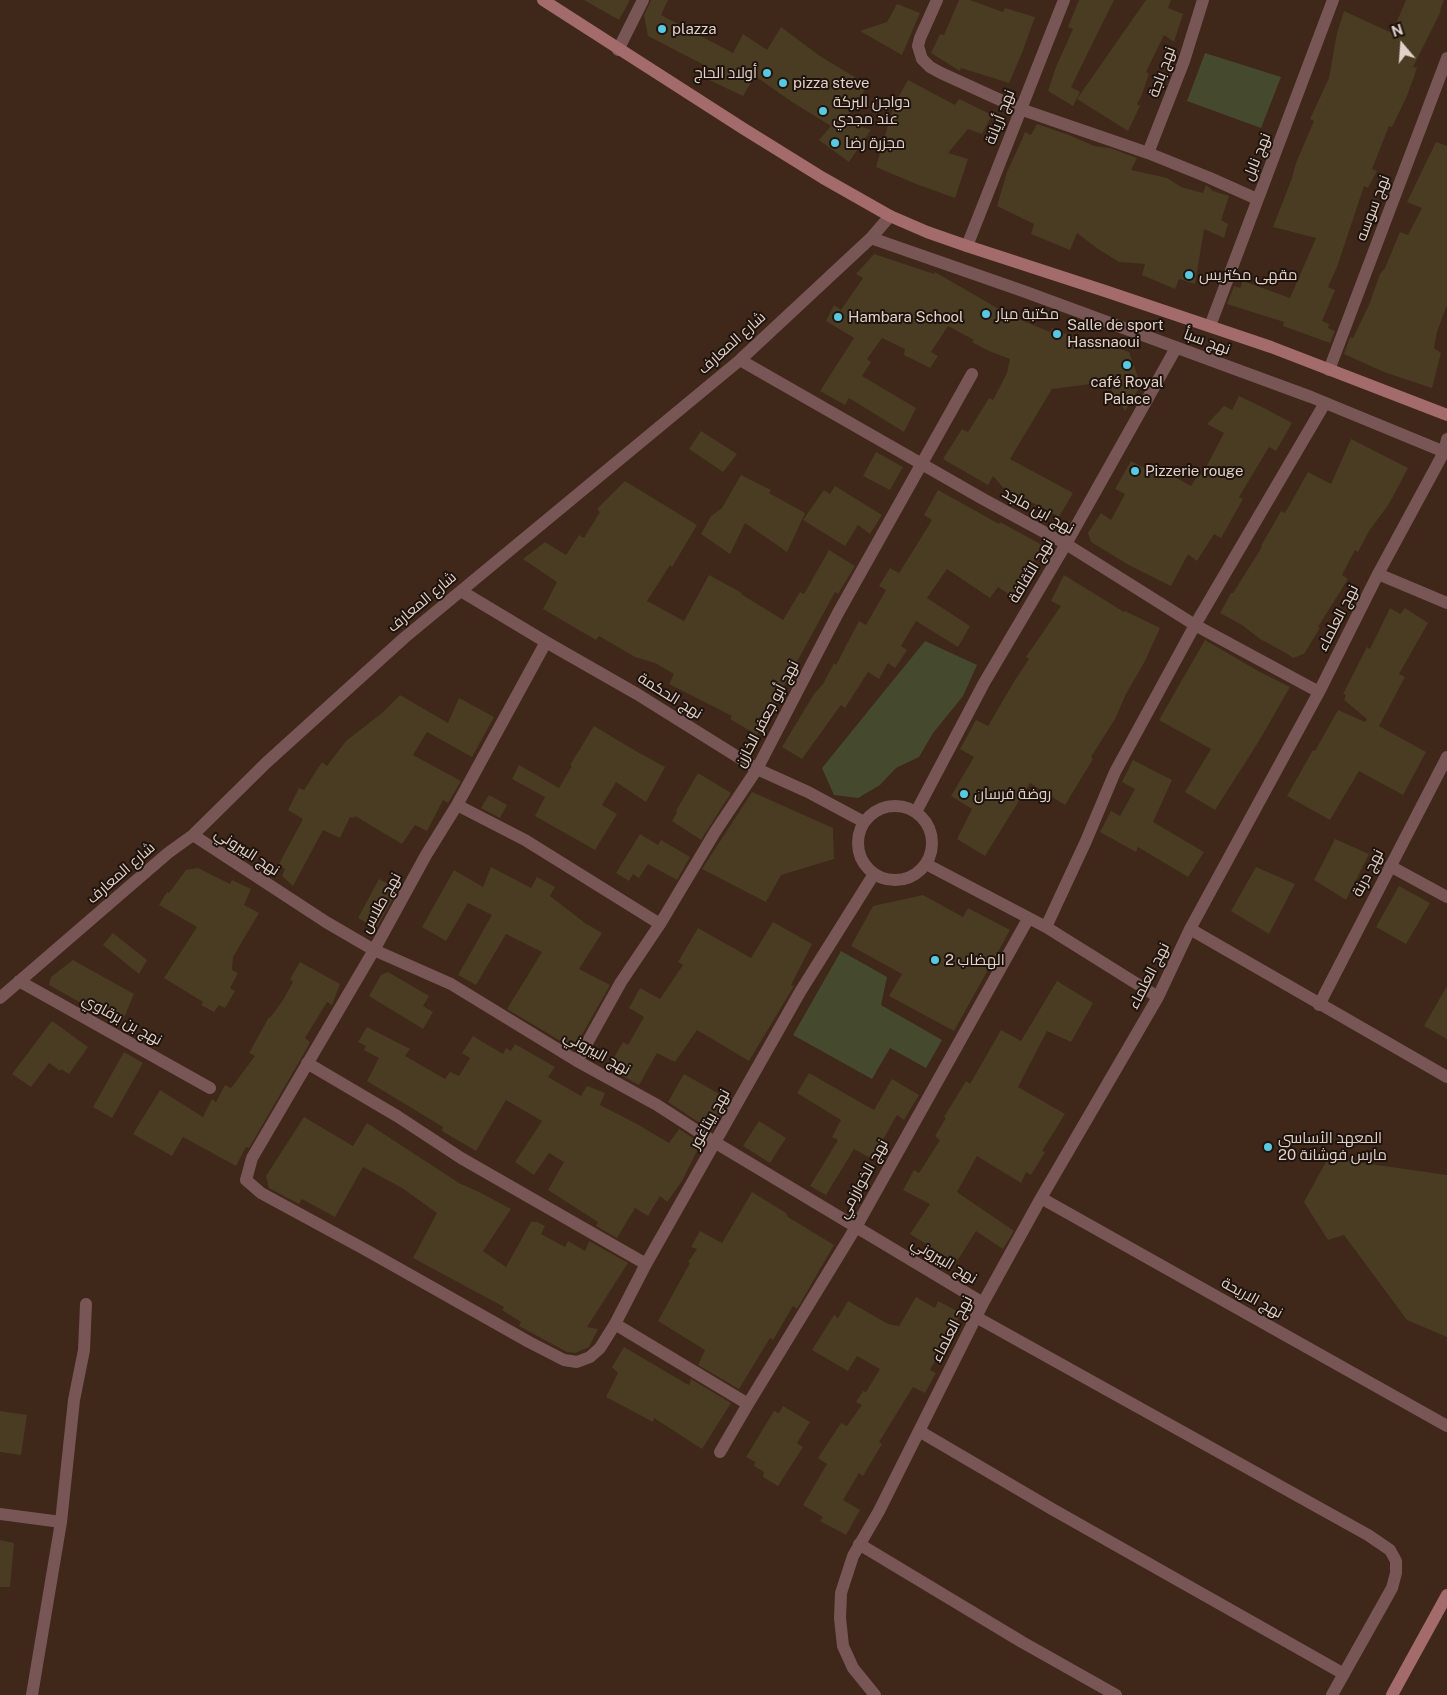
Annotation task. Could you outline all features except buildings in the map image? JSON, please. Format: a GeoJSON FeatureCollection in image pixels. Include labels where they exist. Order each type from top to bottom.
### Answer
{"type":"FeatureCollection","features":[{"type":"Feature","properties":{"kind":"street"},"geometry":{"type":"LineString","coordinates":[[543,0],[618,50],[823,178],[890,216],[967,246],[1210,326],[1447,415]]}},
{"type":"Feature","properties":{"kind":"street"},"geometry":{"type":"LineString","coordinates":[[618,50],[643,0]]}},
{"type":"Feature","properties":{"kind":"street"},"geometry":{"type":"LineString","coordinates":[[937,0],[918,46],[925,64],[1020,109],[1148,153],[1257,199]]}},
{"type":"Feature","properties":{"kind":"street","name":"نهج أريانة"},"geometry":{"type":"LineString","coordinates":[[967,246],[1064,0]]}},
{"type":"Feature","properties":{"kind":"street","name":"نهج باجة"},"geometry":{"type":"LineString","coordinates":[[1148,153],[1184,61],[1203,0]]}},
{"type":"Feature","properties":{"kind":"street","name":"نهج نابل"},"geometry":{"type":"LineString","coordinates":[[1210,326],[1333,0]]}},
{"type":"Feature","properties":{"kind":"street","name":"نهج سوسه"},"geometry":{"type":"LineString","coordinates":[[1329,370],[1447,58]]}},
{"type":"Feature","properties":{"kind":"street"},"geometry":{"type":"LineString","coordinates":[[871,238],[890,216]]}},
{"type":"Feature","properties":{"kind":"street","name":"نهج سبأ"},"geometry":{"type":"LineString","coordinates":[[871,238],[1023,291],[1325,403],[1445,453]]}},
{"type":"Feature","properties":{"kind":"street","name":"شارع المعارف"},"geometry":{"type":"LineString","coordinates":[[0,998],[168,854],[193,835],[280,750],[404,638],[740,360],[871,238]]}},
{"type":"Feature","properties":{"kind":"street","name":"نهج الثقافة"},"geometry":{"type":"LineString","coordinates":[[916,812],[984,683],[1066,544],[1176,348]]}},
{"type":"Feature","properties":{"kind":"street","name":"نهج ابن ماجد"},"geometry":{"type":"LineString","coordinates":[[740,360],[1066,544],[1195,625],[1319,692]]}},
{"type":"Feature","properties":{"kind":"street","name":"نهج أبو جعفر الخازن"},"geometry":{"type":"LineString","coordinates":[[577,1061],[620,982],[660,924],[715,832],[757,769],[838,613],[972,374]]}},
{"type":"Feature","properties":{"kind":"street"},"geometry":{"type":"LineString","coordinates":[[1046,927],[1086,841],[1115,772],[1195,625],[1325,403]]}},
{"type":"Feature","properties":{"kind":"street","name":"نهج العلماء"},"geometry":{"type":"LineString","coordinates":[[875,1695],[853,1668],[842,1646],[840,1628],[841,1593],[853,1556],[879,1512],[983,1302],[1158,997],[1190,929],[1319,692],[1378,574],[1445,453],[1447,439]]}},
{"type":"Feature","properties":{"kind":"street"},"geometry":{"type":"LineString","coordinates":[[1378,574],[1447,603]]}},
{"type":"Feature","properties":{"kind":"street","name":"نهج الحكمة"},"geometry":{"type":"LineString","coordinates":[[461,591],[637,694],[757,769],[808,792],[864,822]]}},
{"type":"Feature","properties":{"kind":"street","name":"نهج طلاس"},"geometry":{"type":"LineString","coordinates":[[546,642],[457,805],[426,855],[374,950],[252,1158],[246,1180],[261,1193],[296,1213],[564,1360]]}},
{"type":"Feature","properties":{"kind":"street","name":"نهج درنة"},"geometry":{"type":"LineString","coordinates":[[1319,1005],[1447,757]]}},
{"type":"Feature","properties":{"kind":"street"},"geometry":{"type":"LineString","coordinates":[[457,805],[525,840],[660,924]]}},
{"type":"Feature","properties":{"kind":"street"},"geometry":{"type":"LineString","coordinates":[[888,807],[902,807],[916,812],[926,822],[932,836],[931,850],[926,864],[915,874],[902,879],[888,879],[874,874],[864,863],[859,850],[859,836],[864,822],[875,812],[888,807]]}},
{"type":"Feature","properties":{"kind":"street","name":"نهج البيروني"},"geometry":{"type":"LineString","coordinates":[[193,835],[265,883],[374,950],[451,984],[983,1302]]}},
{"type":"Feature","properties":{"kind":"street"},"geometry":{"type":"LineString","coordinates":[[926,864],[1046,927],[1158,997]]}},
{"type":"Feature","properties":{"kind":"street"},"geometry":{"type":"LineString","coordinates":[[1390,866],[1447,897]]}},
{"type":"Feature","properties":{"kind":"street","name":"نهج بيتاغور"},"geometry":{"type":"LineString","coordinates":[[564,1360],[577,1362],[590,1357],[600,1348],[800,992],[874,874]]}},
{"type":"Feature","properties":{"kind":"street","name":"نهج الخوارزمي"},"geometry":{"type":"LineString","coordinates":[[720,1452],[856,1227],[1028,919]]}},
{"type":"Feature","properties":{"kind":"street"},"geometry":{"type":"LineString","coordinates":[[1190,929],[1447,1077]]}},
{"type":"Feature","properties":{"kind":"street","name":"نهج بن برقاوي"},"geometry":{"type":"LineString","coordinates":[[19,981],[210,1088]]}},
{"type":"Feature","properties":{"kind":"street"},"geometry":{"type":"LineString","coordinates":[[307,1064],[397,1116],[461,1158],[646,1264]]}},
{"type":"Feature","properties":{"kind":"street","name":"نهج الاريحة"},"geometry":{"type":"LineString","coordinates":[[1041,1198],[1447,1426]]}},
{"type":"Feature","properties":{"kind":"street"},"geometry":{"type":"LineString","coordinates":[[32,1695],[61,1522],[74,1400],[84,1350],[86,1304]]}},
{"type":"Feature","properties":{"kind":"street"},"geometry":{"type":"LineString","coordinates":[[976,1316],[1390,1550],[1396,1561],[1396,1573],[1392,1588],[1332,1695]]}},
{"type":"Feature","properties":{"kind":"street"},"geometry":{"type":"LineString","coordinates":[[615,1324],[748,1404]]}},
{"type":"Feature","properties":{"kind":"street"},"geometry":{"type":"LineString","coordinates":[[918,1431],[1344,1674]]}},
{"type":"Feature","properties":{"kind":"street"},"geometry":{"type":"LineString","coordinates":[[0,1514],[61,1522]]}},
{"type":"Feature","properties":{"kind":"street"},"geometry":{"type":"LineString","coordinates":[[859,1544],[1022,1642],[1116,1695]]}},
{"type":"Feature","properties":{"kind":"street"},"geometry":{"type":"LineString","coordinates":[[1392,1695],[1447,1594]]}},
{"type":"Feature","properties":{"kind":"green space"},"geometry":{"type":"Polygon","coordinates":[[[1205,53],[1281,77],[1261,128],[1187,101],[1205,53]]]}},
{"type":"Feature","properties":{"kind":"green space"},"geometry":{"type":"Polygon","coordinates":[[[925,641],[977,665],[963,696],[933,733],[919,757],[896,768],[880,785],[858,798],[834,795],[822,768],[925,641]]]}},
{"type":"Feature","properties":{"kind":"green space"},"geometry":{"type":"Polygon","coordinates":[[[841,951],[887,977],[881,1005],[942,1040],[926,1068],[890,1048],[872,1079],[793,1035],[841,951]]]}},
{"type":"Feature","properties":{"kind":"place","name":"plazza"},"geometry":{"type":"Point","coordinates":[662,29]}},
{"type":"Feature","properties":{"kind":"place","name":"أولاد الحاج"},"geometry":{"type":"Point","coordinates":[767,73]}},
{"type":"Feature","properties":{"kind":"place","name":"pizza steve"},"geometry":{"type":"Point","coordinates":[783,83]}},
{"type":"Feature","properties":{"kind":"place","name":"دواجن البركة عند مجدي"},"geometry":{"type":"Point","coordinates":[823,111]}},
{"type":"Feature","properties":{"kind":"place","name":"مجزرة رضا"},"geometry":{"type":"Point","coordinates":[835,143]}},
{"type":"Feature","properties":{"kind":"place","name":"مقهى مكتريس"},"geometry":{"type":"Point","coordinates":[1189,275]}},
{"type":"Feature","properties":{"kind":"place","name":"مكتبة ميار"},"geometry":{"type":"Point","coordinates":[986,314]}},
{"type":"Feature","properties":{"kind":"place","name":"Hambara School"},"geometry":{"type":"Point","coordinates":[838,317]}},
{"type":"Feature","properties":{"kind":"place","name":"Salle de sport Hassnaoui"},"geometry":{"type":"Point","coordinates":[1057,334]}},
{"type":"Feature","properties":{"kind":"place","name":"café Royal Palace"},"geometry":{"type":"Point","coordinates":[1127,365]}},
{"type":"Feature","properties":{"kind":"place","name":"Pizzerie rouge"},"geometry":{"type":"Point","coordinates":[1135,471]}},
{"type":"Feature","properties":{"kind":"place","name":"روضة فرسان"},"geometry":{"type":"Point","coordinates":[964,794]}},
{"type":"Feature","properties":{"kind":"place","name":"الهضاب 2"},"geometry":{"type":"Point","coordinates":[935,960]}},
{"type":"Feature","properties":{"kind":"place","name":"المعهد الأساسي 20 مارس فوشانة"},"geometry":{"type":"Point","coordinates":[1268,1147]}}]}
